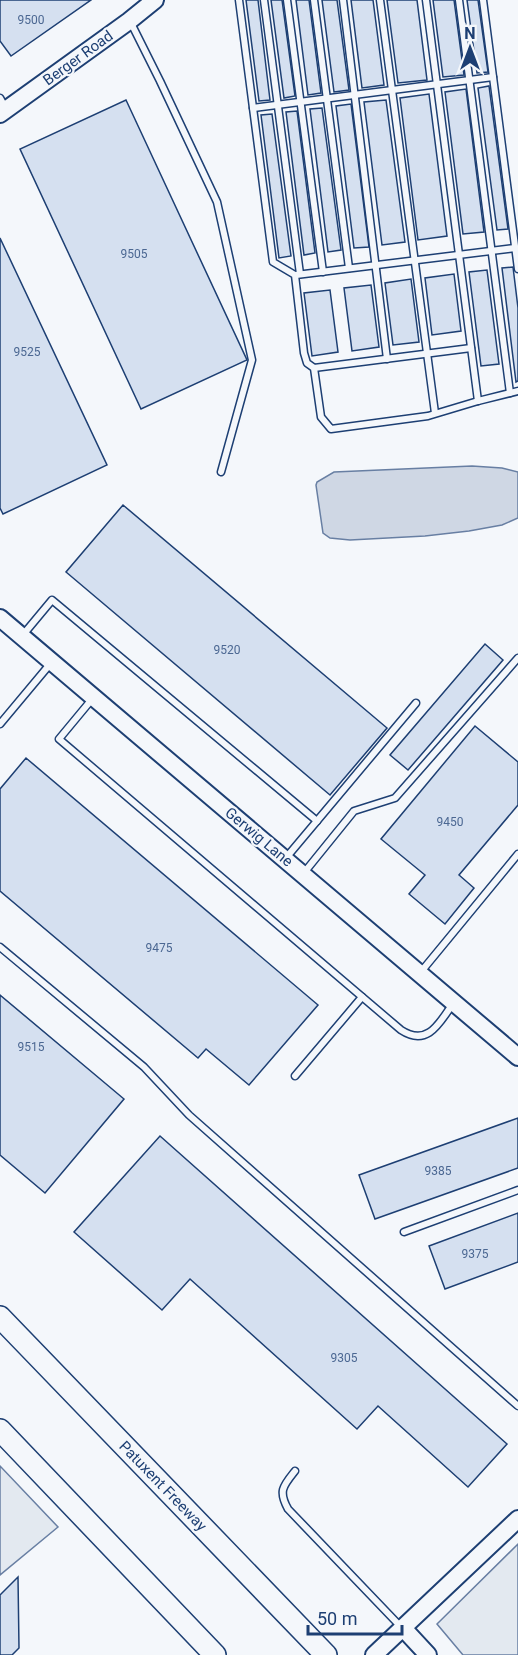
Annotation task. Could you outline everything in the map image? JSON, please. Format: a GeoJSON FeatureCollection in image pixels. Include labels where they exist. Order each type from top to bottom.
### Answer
{"type":"FeatureCollection","features":[{"type":"Feature","properties":{"kind":"highway","name":"Patuxent Freeway"},"geometry":{"type":"LineString","coordinates":[[0,1317],[326,1655]]}},
{"type":"Feature","properties":{"kind":"highway"},"geometry":{"type":"LineString","coordinates":[[0,1430],[215,1655]]}},
{"type":"Feature","properties":{"kind":"street","name":"Berger Road"},"geometry":{"type":"LineString","coordinates":[[2,107],[129,21],[155,0]]}},
{"type":"Feature","properties":{"kind":"street","name":"Gerwig Lane"},"geometry":{"type":"LineString","coordinates":[[0,618],[518,1057]]}},
{"type":"Feature","properties":{"kind":"street"},"geometry":{"type":"LineString","coordinates":[[374,1655],[518,1519]]}},
{"type":"Feature","properties":{"kind":"street"},"geometry":{"type":"LineString","coordinates":[[403,1628],[428,1655]]}},
{"type":"Feature","properties":{"kind":"lane"},"geometry":{"type":"LineString","coordinates":[[239,0],[273,262],[297,275],[515,248]]}},
{"type":"Feature","properties":{"kind":"lane"},"geometry":{"type":"LineString","coordinates":[[264,0],[278,105],[304,353],[307,363],[314,368],[471,348]]}},
{"type":"Feature","properties":{"kind":"lane"},"geometry":{"type":"LineString","coordinates":[[287,0],[323,272]]}},
{"type":"Feature","properties":{"kind":"lane"},"geometry":{"type":"LineString","coordinates":[[314,0],[349,268]]}},
{"type":"Feature","properties":{"kind":"lane"},"geometry":{"type":"LineString","coordinates":[[343,0],[387,359]]}},
{"type":"Feature","properties":{"kind":"lane"},"geometry":{"type":"LineString","coordinates":[[380,0],[435,413]]}},
{"type":"Feature","properties":{"kind":"lane"},"geometry":{"type":"LineString","coordinates":[[426,0],[477,400]]}},
{"type":"Feature","properties":{"kind":"lane"},"geometry":{"type":"LineString","coordinates":[[459,0],[510,393]]}},
{"type":"Feature","properties":{"kind":"lane"},"geometry":{"type":"LineString","coordinates":[[483,0],[518,269]]}},
{"type":"Feature","properties":{"kind":"lane"},"geometry":{"type":"LineString","coordinates":[[129,21],[217,202],[252,360],[221,472]]}},
{"type":"Feature","properties":{"kind":"lane"},"geometry":{"type":"LineString","coordinates":[[253,108],[493,77]]}},
{"type":"Feature","properties":{"kind":"lane"},"geometry":{"type":"LineString","coordinates":[[314,368],[321,417],[330,429],[428,416],[477,400],[518,391]]}},
{"type":"Feature","properties":{"kind":"lane"},"geometry":{"type":"LineString","coordinates":[[22,637],[52,600],[317,821]]}},
{"type":"Feature","properties":{"kind":"lane"},"geometry":{"type":"LineString","coordinates":[[303,874],[354,811],[395,798],[518,658]]}},
{"type":"Feature","properties":{"kind":"lane"},"geometry":{"type":"LineString","coordinates":[[0,724],[52,662]]}},
{"type":"Feature","properties":{"kind":"lane"},"geometry":{"type":"LineString","coordinates":[[93,697],[59,739],[401,1030],[415,1036],[432,1032],[454,1002]]}},
{"type":"Feature","properties":{"kind":"lane"},"geometry":{"type":"LineString","coordinates":[[285,859],[416,704]]}},
{"type":"Feature","properties":{"kind":"lane"},"geometry":{"type":"LineString","coordinates":[[420,973],[518,854]]}},
{"type":"Feature","properties":{"kind":"lane"},"geometry":{"type":"LineString","coordinates":[[0,947],[144,1067],[189,1115],[518,1406]]}},
{"type":"Feature","properties":{"kind":"lane"},"geometry":{"type":"LineString","coordinates":[[295,1076],[362,997]]}},
{"type":"Feature","properties":{"kind":"lane"},"geometry":{"type":"LineString","coordinates":[[404,1232],[518,1190]]}},
{"type":"Feature","properties":{"kind":"lane"},"geometry":{"type":"LineString","coordinates":[[295,1471],[284,1484],[282,1493],[288,1509],[403,1628]]}},
{"type":"Feature","properties":{"kind":"shaded area"},"geometry":{"type":"Polygon","coordinates":[[[472,466],[502,468],[518,472],[518,518],[502,525],[425,536],[350,540],[330,538],[323,533],[316,485],[317,482],[334,472],[472,466]]]}},
{"type":"Feature","properties":{"kind":"shaded area"},"geometry":{"type":"Polygon","coordinates":[[[0,1466],[58,1527],[0,1575],[0,1466]]]}},
{"type":"Feature","properties":{"kind":"shaded area"},"geometry":{"type":"Polygon","coordinates":[[[518,1544],[518,1655],[463,1655],[437,1624],[518,1544]]]}},
{"type":"Feature","properties":{"kind":"building"},"geometry":{"type":"Polygon","coordinates":[[[0,0],[91,0],[11,56],[0,41],[0,0]]]}},
{"type":"Feature","properties":{"kind":"building"},"geometry":{"type":"Polygon","coordinates":[[[246,0],[258,0],[270,100],[259,101],[246,0]]]}},
{"type":"Feature","properties":{"kind":"building"},"geometry":{"type":"Polygon","coordinates":[[[271,0],[282,0],[295,96],[284,98],[271,0]]]}},
{"type":"Feature","properties":{"kind":"building"},"geometry":{"type":"Polygon","coordinates":[[[296,0],[309,0],[321,93],[308,95],[296,0]]]}},
{"type":"Feature","properties":{"kind":"building"},"geometry":{"type":"Polygon","coordinates":[[[322,0],[337,0],[349,90],[334,92],[322,0]]]}},
{"type":"Feature","properties":{"kind":"building"},"geometry":{"type":"Polygon","coordinates":[[[351,0],[373,0],[384,85],[362,88],[351,0]]]}},
{"type":"Feature","properties":{"kind":"building"},"geometry":{"type":"Polygon","coordinates":[[[387,0],[417,0],[427,80],[398,83],[387,0]]]}},
{"type":"Feature","properties":{"kind":"building"},"geometry":{"type":"Polygon","coordinates":[[[433,0],[454,0],[464,75],[443,77],[433,0]]]}},
{"type":"Feature","properties":{"kind":"building"},"geometry":{"type":"Polygon","coordinates":[[[467,0],[478,0],[488,72],[477,73],[467,0]]]}},
{"type":"Feature","properties":{"kind":"building"},"geometry":{"type":"Polygon","coordinates":[[[489,86],[508,229],[497,230],[478,88],[489,86]]]}},
{"type":"Feature","properties":{"kind":"building"},"geometry":{"type":"Polygon","coordinates":[[[466,89],[484,232],[463,234],[445,92],[466,89]]]}},
{"type":"Feature","properties":{"kind":"building"},"geometry":{"type":"Polygon","coordinates":[[[429,94],[447,236],[418,240],[400,98],[429,94]]]}},
{"type":"Feature","properties":{"kind":"building"},"geometry":{"type":"Polygon","coordinates":[[[126,100],[247,360],[141,409],[20,149],[126,100]]]}},
{"type":"Feature","properties":{"kind":"building"},"geometry":{"type":"Polygon","coordinates":[[[386,100],[405,242],[382,245],[364,102],[386,100]]]}},
{"type":"Feature","properties":{"kind":"building"},"geometry":{"type":"Polygon","coordinates":[[[351,104],[369,247],[354,248],[336,106],[351,104]]]}},
{"type":"Feature","properties":{"kind":"building"},"geometry":{"type":"Polygon","coordinates":[[[322,108],[341,250],[328,252],[310,109],[322,108]]]}},
{"type":"Feature","properties":{"kind":"building"},"geometry":{"type":"Polygon","coordinates":[[[297,111],[315,253],[304,255],[286,112],[297,111]]]}},
{"type":"Feature","properties":{"kind":"building"},"geometry":{"type":"Polygon","coordinates":[[[272,114],[291,256],[279,258],[261,115],[272,114]]]}},
{"type":"Feature","properties":{"kind":"building"},"geometry":{"type":"Polygon","coordinates":[[[0,238],[107,465],[3,514],[0,508],[0,238]]]}},
{"type":"Feature","properties":{"kind":"building"},"geometry":{"type":"Polygon","coordinates":[[[513,267],[518,308],[518,381],[516,382],[502,268],[513,267]]]}},
{"type":"Feature","properties":{"kind":"building"},"geometry":{"type":"Polygon","coordinates":[[[487,270],[499,364],[481,366],[469,272],[487,270]]]}},
{"type":"Feature","properties":{"kind":"building"},"geometry":{"type":"Polygon","coordinates":[[[454,274],[461,331],[432,335],[425,278],[454,274]]]}},
{"type":"Feature","properties":{"kind":"building"},"geometry":{"type":"Polygon","coordinates":[[[411,279],[419,342],[393,345],[385,283],[411,279]]]}},
{"type":"Feature","properties":{"kind":"building"},"geometry":{"type":"Polygon","coordinates":[[[371,285],[379,347],[352,351],[344,288],[371,285]]]}},
{"type":"Feature","properties":{"kind":"building"},"geometry":{"type":"Polygon","coordinates":[[[330,290],[338,352],[312,356],[304,293],[330,290]]]}},
{"type":"Feature","properties":{"kind":"building"},"geometry":{"type":"Polygon","coordinates":[[[123,505],[387,728],[330,795],[66,572],[123,505]]]}},
{"type":"Feature","properties":{"kind":"building"},"geometry":{"type":"Polygon","coordinates":[[[485,644],[503,660],[408,770],[390,755],[485,644]]]}},
{"type":"Feature","properties":{"kind":"building"},"geometry":{"type":"Polygon","coordinates":[[[475,726],[518,762],[518,805],[459,875],[474,888],[445,924],[409,894],[425,875],[381,839],[475,726]]]}},
{"type":"Feature","properties":{"kind":"building"},"geometry":{"type":"Polygon","coordinates":[[[26,758],[318,1005],[249,1085],[206,1049],[198,1058],[0,891],[0,789],[26,758]]]}},
{"type":"Feature","properties":{"kind":"building"},"geometry":{"type":"Polygon","coordinates":[[[0,995],[124,1099],[45,1193],[0,1155],[0,995]]]}},
{"type":"Feature","properties":{"kind":"building"},"geometry":{"type":"Polygon","coordinates":[[[518,1118],[518,1168],[375,1219],[359,1175],[518,1118]]]}},
{"type":"Feature","properties":{"kind":"building"},"geometry":{"type":"Polygon","coordinates":[[[160,1136],[507,1444],[468,1487],[378,1406],[357,1429],[190,1279],[162,1310],[74,1232],[160,1136]]]}},
{"type":"Feature","properties":{"kind":"building"},"geometry":{"type":"Polygon","coordinates":[[[518,1213],[518,1262],[445,1289],[429,1246],[518,1213]]]}},
{"type":"Feature","properties":{"kind":"building"},"geometry":{"type":"Polygon","coordinates":[[[18,1577],[19,1648],[12,1655],[0,1655],[0,1595],[18,1577]]]}}]}
